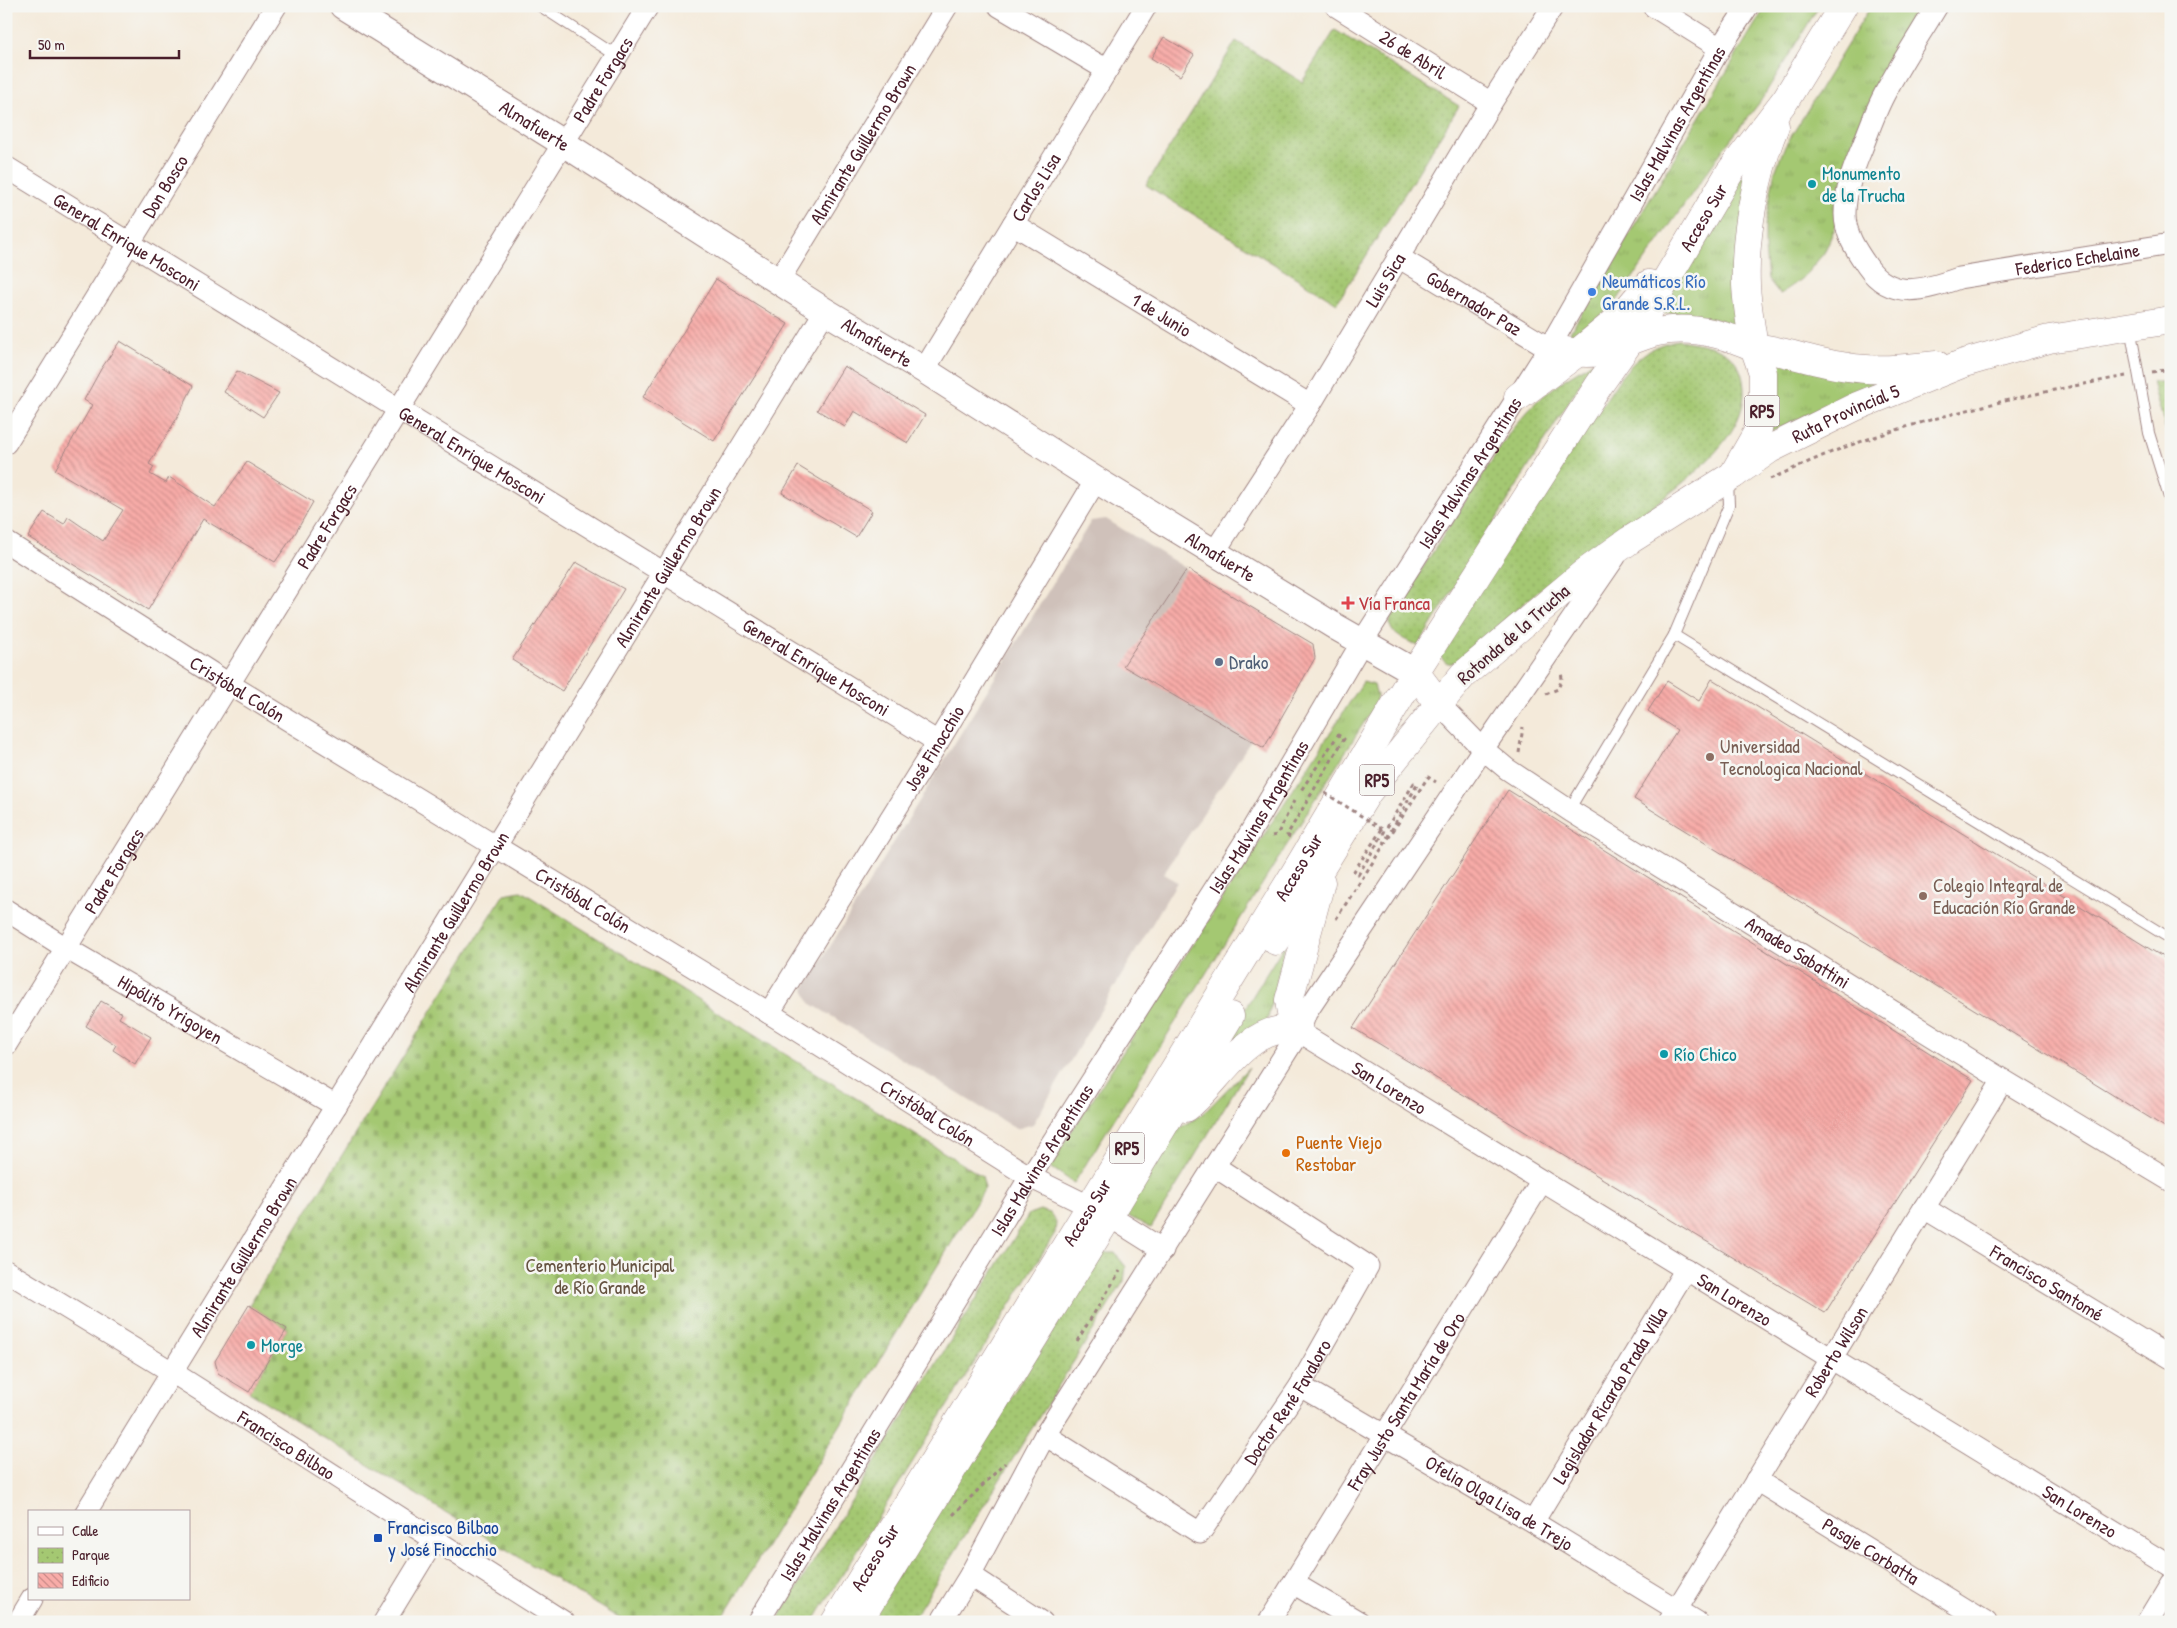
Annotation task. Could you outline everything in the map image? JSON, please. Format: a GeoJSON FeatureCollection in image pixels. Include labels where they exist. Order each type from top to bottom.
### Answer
{"type":"FeatureCollection","features":[{"type":"Feature","properties":{"kind":"main road","name":"Acceso Sur"},"geometry":{"type":"LineString","coordinates":[[1630,341],[1730,172],[1786,99],[1843,6]]}},
{"type":"Feature","properties":{"kind":"main road","name":"Acceso Sur"},"geometry":{"type":"LineString","coordinates":[[1754,347],[1746,286],[1747,248],[1761,166],[1786,99]]}},
{"type":"Feature","properties":{"kind":"main road"},"geometry":{"type":"LineString","coordinates":[[1518,398],[1577,354],[1621,317],[1690,237]]}},
{"type":"Feature","properties":{"kind":"main road","name":"Ruta Provincial 5"},"geometry":{"type":"LineString","coordinates":[[1730,477],[1770,449],[1855,407],[1964,363],[2049,339],[2171,320]]}},
{"type":"Feature","properties":{"kind":"main road","name":"RP5"},"geometry":{"type":"LineString","coordinates":[[1415,672],[1599,384],[1630,341],[1657,332],[1701,331],[1729,337],[1754,347]]}},
{"type":"Feature","properties":{"kind":"main road"},"geometry":{"type":"LineString","coordinates":[[1549,348],[1577,354],[1599,352],[1630,341]]}},
{"type":"Feature","properties":{"kind":"main road","name":"Ruta Provincial 5"},"geometry":{"type":"LineString","coordinates":[[1754,347],[1850,368],[1906,368],[1964,363]]}},
{"type":"Feature","properties":{"kind":"main road","name":"Rotonda de la Trucha"},"geometry":{"type":"LineString","coordinates":[[1439,704],[1470,669],[1573,582],[1630,540],[1730,477],[1757,433],[1763,408],[1763,373],[1754,347]]}},
{"type":"Feature","properties":{"kind":"main road","name":"Acceso Sur"},"geometry":{"type":"LineString","coordinates":[[858,1622],[1101,1211],[1290,881],[1415,672]]}},
{"type":"Feature","properties":{"kind":"main road"},"geometry":{"type":"LineString","coordinates":[[1415,672],[1439,704]]}},
{"type":"Feature","properties":{"kind":"main road","name":"Acceso Sur"},"geometry":{"type":"LineString","coordinates":[[835,1622],[1101,1211],[1165,1124],[1368,792],[1439,704]]}},
{"type":"Feature","properties":{"kind":"main road"},"geometry":{"type":"LineString","coordinates":[[1300,1032],[1291,1013],[1289,1000],[1321,889],[1324,863]]}},
{"type":"Feature","properties":{"kind":"main road"},"geometry":{"type":"LineString","coordinates":[[1165,1124],[1199,1098],[1233,1058],[1250,1044],[1281,1030],[1300,1032]]}},
{"type":"Feature","properties":{"kind":"street","name":"Don Bosco"},"geometry":{"type":"LineString","coordinates":[[6,443],[276,6]]}},
{"type":"Feature","properties":{"kind":"street","name":"Almafuerte"},"geometry":{"type":"LineString","coordinates":[[343,6],[1096,480],[1362,642],[1415,672]]}},
{"type":"Feature","properties":{"kind":"street","name":"Padre Forgacs"},"geometry":{"type":"LineString","coordinates":[[6,1045],[648,6]]}},
{"type":"Feature","properties":{"kind":"street","name":"Almirante Guillermo Brown"},"geometry":{"type":"LineString","coordinates":[[779,280],[947,6]]}},
{"type":"Feature","properties":{"kind":"street"},"geometry":{"type":"LineString","coordinates":[[999,6],[1107,70]]}},
{"type":"Feature","properties":{"kind":"street","name":"Carlos Lisa"},"geometry":{"type":"LineString","coordinates":[[924,370],[1146,6]]}},
{"type":"Feature","properties":{"kind":"street","name":"26 de Abril"},"geometry":{"type":"LineString","coordinates":[[1336,6],[1491,102]]}},
{"type":"Feature","properties":{"kind":"street","name":"Luis Sica"},"geometry":{"type":"LineString","coordinates":[[1215,551],[1310,405],[1491,102],[1553,6]]}},
{"type":"Feature","properties":{"kind":"street"},"geometry":{"type":"LineString","coordinates":[[1653,6],[1720,48]]}},
{"type":"Feature","properties":{"kind":"street","name":"Islas Malvinas Argentinas"},"geometry":{"type":"LineString","coordinates":[[758,1622],[1030,1177],[1244,843],[1362,642],[1549,348],[1720,48],[1748,6]]}},
{"type":"Feature","properties":{"kind":"street","name":"Federico Echelaine"},"geometry":{"type":"LineString","coordinates":[[1937,6],[1884,94],[1872,120],[1848,186],[1845,215],[1852,244],[1870,270],[1884,284],[1907,291],[1930,288],[1959,278],[2171,244]]}},
{"type":"Feature","properties":{"kind":"street","name":"General Enrique Mosconi"},"geometry":{"type":"LineString","coordinates":[[6,167],[938,742]]}},
{"type":"Feature","properties":{"kind":"street","name":"1 de Junio"},"geometry":{"type":"LineString","coordinates":[[1013,224],[1310,405]]}},
{"type":"Feature","properties":{"kind":"street","name":"Gobernador Paz"},"geometry":{"type":"LineString","coordinates":[[1398,257],[1549,348]]}},
{"type":"Feature","properties":{"kind":"street","name":"Almirante Guillermo Brown"},"geometry":{"type":"LineString","coordinates":[[87,1510],[825,310]]}},
{"type":"Feature","properties":{"kind":"street","name":"José Finocchio"},"geometry":{"type":"LineString","coordinates":[[769,1013],[938,742],[1096,480]]}},
{"type":"Feature","properties":{"kind":"street"},"geometry":{"type":"LineString","coordinates":[[941,1622],[970,1575],[1045,1435],[1300,1032],[1306,1013],[1483,748],[1609,565],[1630,540]]}},
{"type":"Feature","properties":{"kind":"street","name":"Cristóbal Colón"},"geometry":{"type":"LineString","coordinates":[[6,542],[229,684],[769,1013],[1030,1177],[1101,1211],[1163,1250]]}},
{"type":"Feature","properties":{"kind":"street","name":"Amadeo Sabattini"},"geometry":{"type":"LineString","coordinates":[[1439,704],[1507,769],[1569,810],[2003,1080],[2171,1181]]}},
{"type":"Feature","properties":{"kind":"street","name":"Hipólito Yrigoyen"},"geometry":{"type":"LineString","coordinates":[[6,910],[66,948],[336,1106]]}},
{"type":"Feature","properties":{"kind":"street","name":"San Lorenzo"},"geometry":{"type":"LineString","coordinates":[[1300,1032],[2171,1567]]}},
{"type":"Feature","properties":{"kind":"street","name":"Roberto Wilson"},"geometry":{"type":"LineString","coordinates":[[1673,1615],[2003,1080]]}},
{"type":"Feature","properties":{"kind":"street","name":"Doctor René Favaloro"},"geometry":{"type":"LineString","coordinates":[[1045,1435],[1200,1533],[1300,1386],[1368,1266],[1214,1166]]}},
{"type":"Feature","properties":{"kind":"street","name":"Fray Justo Santa María de Oro"},"geometry":{"type":"LineString","coordinates":[[1269,1622],[1542,1181]]}},
{"type":"Feature","properties":{"kind":"street","name":"Francisco Santomé"},"geometry":{"type":"LineString","coordinates":[[1924,1208],[2171,1358]]}},
{"type":"Feature","properties":{"kind":"street","name":"Legislador Ricardo Prada Villa"},"geometry":{"type":"LineString","coordinates":[[1533,1522],[1686,1269]]}},
{"type":"Feature","properties":{"kind":"street","name":"Francisco Bilbao"},"geometry":{"type":"LineString","coordinates":[[6,1271],[172,1372],[564,1622]]}},
{"type":"Feature","properties":{"kind":"street","name":"Ofelia Olga Lisa de Trejo"},"geometry":{"type":"LineString","coordinates":[[1300,1386],[1533,1522],[1673,1615],[1697,1622]]}},
{"type":"Feature","properties":{"kind":"street","name":"Pasaje Corbatta"},"geometry":{"type":"LineString","coordinates":[[1756,1480],[1986,1622]]}},
{"type":"Feature","properties":{"kind":"street"},"geometry":{"type":"LineString","coordinates":[[384,1622],[434,1540]]}},
{"type":"Feature","properties":{"kind":"street"},"geometry":{"type":"LineString","coordinates":[[970,1575],[1042,1622]]}},
{"type":"Feature","properties":{"kind":"street"},"geometry":{"type":"LineString","coordinates":[[1293,1583],[1359,1622]]}},
{"type":"Feature","properties":{"kind":"street"},"geometry":{"type":"LineString","coordinates":[[2148,1622],[2171,1584]]}},
{"type":"Feature","properties":{"kind":"street"},"geometry":{"type":"LineString","coordinates":[[18,1622],[31,1600]]}},
{"type":"Feature","properties":{"kind":"lane"},"geometry":{"type":"LineString","coordinates":[[540,6],[617,56]]}},
{"type":"Feature","properties":{"kind":"lane"},"geometry":{"type":"LineString","coordinates":[[2130,326],[2149,433],[2171,504]]}},
{"type":"Feature","properties":{"kind":"lane"},"geometry":{"type":"LineString","coordinates":[[1569,810],[1674,634],[1730,506],[1730,477]]}},
{"type":"Feature","properties":{"kind":"lane"},"geometry":{"type":"LineString","coordinates":[[1674,634],[2171,939]]}},
{"type":"Feature","properties":{"kind":"path"},"geometry":{"type":"LineString","coordinates":[[1766,481],[1839,449],[1934,419],[2026,395],[2171,369]]}},
{"type":"Feature","properties":{"kind":"path"},"geometry":{"type":"LineString","coordinates":[[1543,695],[1558,689],[1562,679],[1560,670],[1566,663]]}},
{"type":"Feature","properties":{"kind":"path"},"geometry":{"type":"LineString","coordinates":[[1507,769],[1518,757],[1524,722]]}},
{"type":"Feature","properties":{"kind":"path"},"geometry":{"type":"LineString","coordinates":[[1297,796],[1338,735],[1344,739],[1287,835],[1292,839],[1297,831]]}},
{"type":"Feature","properties":{"kind":"path"},"geometry":{"type":"LineString","coordinates":[[1325,794],[1382,829],[1354,871],[1358,875],[1414,783],[1417,785],[1394,822],[1373,863],[1428,777],[1454,792]]}},
{"type":"Feature","properties":{"kind":"path"},"geometry":{"type":"LineString","coordinates":[[1074,1346],[1120,1271]]}},
{"type":"Feature","properties":{"kind":"path"},"geometry":{"type":"LineString","coordinates":[[950,1518],[1004,1464],[1009,1456]]}},
{"type":"Feature","properties":{"kind":"shaded area"},"geometry":{"type":"Polygon","coordinates":[[[1106,519],[1187,569],[1123,666],[1252,739],[1163,874],[1177,882],[1033,1124],[1016,1129],[810,1003],[804,989],[1091,521],[1106,519]]]}},
{"type":"Feature","properties":{"kind":"green space"},"geometry":{"type":"Polygon","coordinates":[[[1766,6],[1819,6],[1760,102],[1724,148],[1618,299],[1576,342],[1563,344],[1766,6]]]}},
{"type":"Feature","properties":{"kind":"green space"},"geometry":{"type":"Polygon","coordinates":[[[1871,6],[1930,6],[1824,253],[1802,279],[1780,294],[1768,279],[1765,249],[1765,225],[1774,175],[1784,148],[1871,6]]]}},
{"type":"Feature","properties":{"kind":"green space"},"geometry":{"type":"Polygon","coordinates":[[[1335,30],[1459,106],[1337,303],[1146,185],[1236,41],[1302,82],[1335,30]]]}},
{"type":"Feature","properties":{"kind":"green space"},"geometry":{"type":"Polygon","coordinates":[[[1762,144],[1742,330],[1721,320],[1657,311],[1762,144]]]}},
{"type":"Feature","properties":{"kind":"green space"},"geometry":{"type":"Polygon","coordinates":[[[1679,340],[1702,344],[1722,351],[1731,356],[1742,374],[1744,388],[1740,414],[1726,440],[1704,464],[1677,488],[1569,565],[1458,662],[1450,663],[1444,661],[1440,648],[1621,377],[1646,352],[1679,340]]]}},
{"type":"Feature","properties":{"kind":"green space"},"geometry":{"type":"Polygon","coordinates":[[[1777,360],[1877,381],[1764,435],[1775,408],[1777,360]]]}},
{"type":"Feature","properties":{"kind":"green space"},"geometry":{"type":"Polygon","coordinates":[[[1594,361],[1418,646],[1397,635],[1391,628],[1391,617],[1512,429],[1538,400],[1565,379],[1594,361]]]}},
{"type":"Feature","properties":{"kind":"green space"},"geometry":{"type":"Polygon","coordinates":[[[2152,382],[2171,382],[2171,447],[2152,382]]]}},
{"type":"Feature","properties":{"kind":"green space"},"geometry":{"type":"Polygon","coordinates":[[[1363,682],[1374,685],[1377,695],[1375,705],[1074,1183],[1049,1166],[1363,682]]]}},
{"type":"Feature","properties":{"kind":"green space","name":"Cementerio Municipal de Río Grande"},"geometry":{"type":"Polygon","coordinates":[[[521,891],[982,1176],[985,1188],[720,1622],[625,1622],[249,1392],[287,1329],[249,1305],[504,894],[521,891]]]}},
{"type":"Feature","properties":{"kind":"green space"},"geometry":{"type":"Polygon","coordinates":[[[1286,942],[1267,1022],[1222,1046],[1286,942]]]}},
{"type":"Feature","properties":{"kind":"green space"},"geometry":{"type":"Polygon","coordinates":[[[1249,1067],[1151,1228],[1126,1215],[1172,1133],[1205,1112],[1249,1067]]]}},
{"type":"Feature","properties":{"kind":"green space"},"geometry":{"type":"Polygon","coordinates":[[[1040,1210],[1050,1213],[1056,1222],[1055,1233],[813,1622],[776,1622],[1029,1214],[1040,1210]]]}},
{"type":"Feature","properties":{"kind":"green space"},"geometry":{"type":"Polygon","coordinates":[[[1102,1253],[1115,1253],[1126,1267],[1124,1281],[911,1622],[868,1622],[1102,1253]]]}},
{"type":"Feature","properties":{"kind":"building"},"geometry":{"type":"Polygon","coordinates":[[[1164,37],[1194,55],[1180,76],[1151,58],[1164,37]]]}},
{"type":"Feature","properties":{"kind":"building"},"geometry":{"type":"Polygon","coordinates":[[[716,279],[788,324],[714,441],[643,397],[716,279]]]}},
{"type":"Feature","properties":{"kind":"building"},"geometry":{"type":"Polygon","coordinates":[[[120,341],[193,386],[177,418],[149,464],[154,467],[150,474],[166,483],[169,477],[215,507],[247,462],[313,502],[296,532],[275,562],[203,519],[148,610],[28,537],[44,512],[64,524],[68,517],[103,541],[123,510],[55,470],[92,405],[84,400],[101,369],[120,341]]]}},
{"type":"Feature","properties":{"kind":"building"},"geometry":{"type":"Polygon","coordinates":[[[844,366],[925,415],[908,443],[854,411],[845,427],[817,410],[844,366]]]}},
{"type":"Feature","properties":{"kind":"building"},"geometry":{"type":"Polygon","coordinates":[[[237,371],[279,393],[263,417],[224,392],[237,371]]]}},
{"type":"Feature","properties":{"kind":"building"},"geometry":{"type":"Polygon","coordinates":[[[798,466],[872,511],[856,537],[782,493],[798,466]]]}},
{"type":"Feature","properties":{"kind":"building"},"geometry":{"type":"Polygon","coordinates":[[[576,562],[624,589],[562,691],[512,660],[576,562]]]}},
{"type":"Feature","properties":{"kind":"building","name":"Drako"},"geometry":{"type":"Polygon","coordinates":[[[1187,569],[1313,644],[1315,658],[1264,748],[1123,666],[1187,569]]]}},
{"type":"Feature","properties":{"kind":"building"},"geometry":{"type":"Polygon","coordinates":[[[1712,679],[2171,962],[2171,1131],[1634,799],[1677,730],[1648,711],[1667,681],[1699,701],[1712,679]]]}},
{"type":"Feature","properties":{"kind":"building","name":"Río Chico"},"geometry":{"type":"Polygon","coordinates":[[[1508,790],[1973,1080],[1825,1313],[1353,1028],[1508,790]]]}},
{"type":"Feature","properties":{"kind":"building"},"geometry":{"type":"Polygon","coordinates":[[[101,1001],[122,1013],[119,1018],[151,1037],[135,1064],[113,1050],[116,1045],[86,1026],[101,1001]]]}},
{"type":"Feature","properties":{"kind":"building","name":"Morge"},"geometry":{"type":"Polygon","coordinates":[[[249,1305],[287,1329],[249,1392],[218,1373],[215,1361],[249,1305]]]}},
{"type":"Feature","properties":{"kind":"place","name":"Monumento de la Trucha"},"geometry":{"type":"Point","coordinates":[1812,184]}},
{"type":"Feature","properties":{"kind":"place","name":"Neumáticos Río Grande S.R.L."},"geometry":{"type":"Point","coordinates":[1592,292]}},
{"type":"Feature","properties":{"kind":"place","name":"Vía Franca"},"geometry":{"type":"Point","coordinates":[1348,603]}},
{"type":"Feature","properties":{"kind":"place","name":"Drako"},"geometry":{"type":"Point","coordinates":[1219,662]}},
{"type":"Feature","properties":{"kind":"place","name":"Universidad Tecnologica Nacional"},"geometry":{"type":"Point","coordinates":[1710,757]}},
{"type":"Feature","properties":{"kind":"place","name":"Colegio Integral de Educación Río Grande"},"geometry":{"type":"Point","coordinates":[1923,896]}},
{"type":"Feature","properties":{"kind":"place","name":"Río Chico"},"geometry":{"type":"Point","coordinates":[1664,1054]}},
{"type":"Feature","properties":{"kind":"place","name":"Puente Viejo Restobar"},"geometry":{"type":"Point","coordinates":[1286,1153]}},
{"type":"Feature","properties":{"kind":"place","name":"Morge"},"geometry":{"type":"Point","coordinates":[251,1345]}},
{"type":"Feature","properties":{"kind":"place","name":"Francisco Bilbao y José Finocchio"},"geometry":{"type":"Point","coordinates":[378,1538]}}]}
